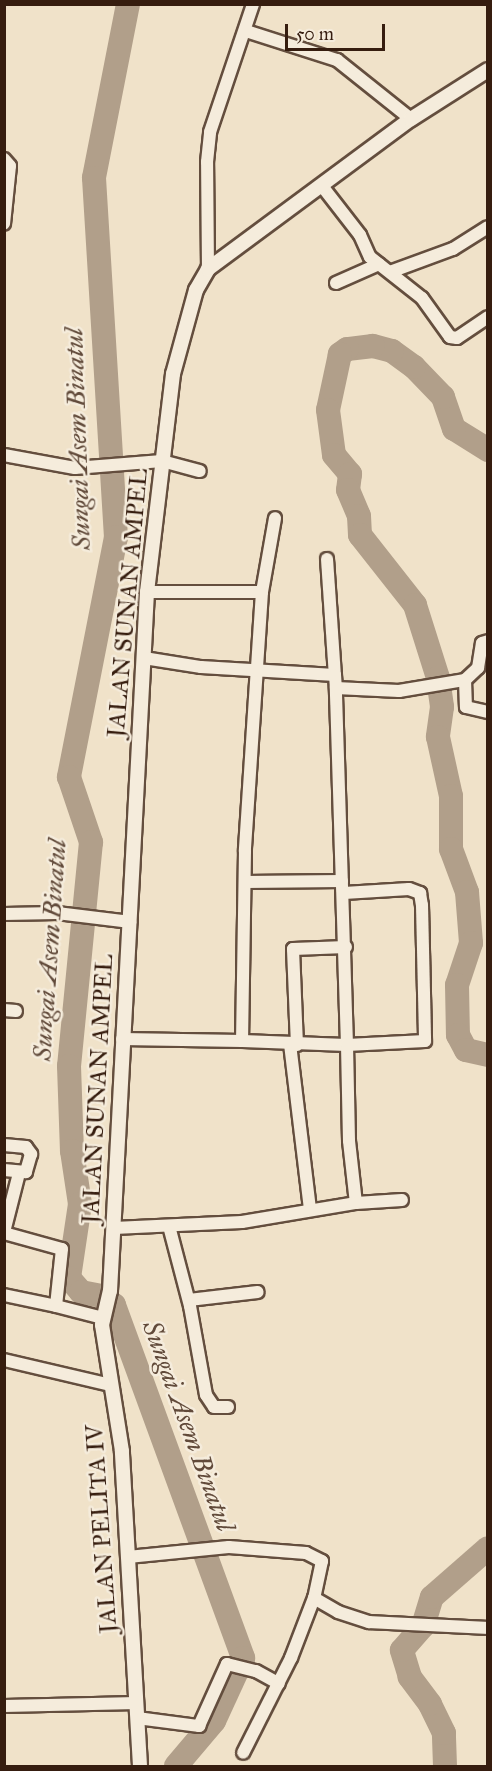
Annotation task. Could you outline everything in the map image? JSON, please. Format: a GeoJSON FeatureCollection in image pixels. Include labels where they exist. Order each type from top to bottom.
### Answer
{"type":"FeatureCollection","features":[{"type":"Feature","properties":{"kind":"street"},"geometry":{"type":"LineString","coordinates":[[208,269],[207,162],[210,132],[246,31],[253,4]]}},
{"type":"Feature","properties":{"kind":"street"},"geometry":{"type":"LineString","coordinates":[[246,31],[337,60],[411,119]]}},
{"type":"Feature","properties":{"kind":"street","name":"JALAN SUNAN AMPEL"},"geometry":{"type":"LineString","coordinates":[[110,1291],[147,592],[173,374],[196,290],[208,269],[411,119],[488,70]]}},
{"type":"Feature","properties":{"kind":"street"},"geometry":{"type":"LineString","coordinates":[[4,159],[10,166],[4,224]]}},
{"type":"Feature","properties":{"kind":"street"},"geometry":{"type":"LineString","coordinates":[[322,186],[379,264],[422,298],[450,337],[457,338],[488,317]]}},
{"type":"Feature","properties":{"kind":"street"},"geometry":{"type":"LineString","coordinates":[[390,272],[453,249],[488,226]]}},
{"type":"Feature","properties":{"kind":"street"},"geometry":{"type":"LineString","coordinates":[[336,283],[379,264]]}},
{"type":"Feature","properties":{"kind":"street"},"geometry":{"type":"LineString","coordinates":[[4,456],[75,468],[162,461],[201,471]]}},
{"type":"Feature","properties":{"kind":"street"},"geometry":{"type":"LineString","coordinates":[[242,1041],[245,882],[260,671],[262,592],[275,518]]}},
{"type":"Feature","properties":{"kind":"street"},"geometry":{"type":"LineString","coordinates":[[327,559],[336,682],[346,947],[349,1131],[356,1203]]}},
{"type":"Feature","properties":{"kind":"street"},"geometry":{"type":"LineString","coordinates":[[147,592],[262,592]]}},
{"type":"Feature","properties":{"kind":"street"},"geometry":{"type":"LineString","coordinates":[[144,658],[260,671],[399,691],[465,680],[478,668],[482,643],[488,641]]}},
{"type":"Feature","properties":{"kind":"street"},"geometry":{"type":"LineString","coordinates":[[465,680],[466,707],[488,712]]}},
{"type":"Feature","properties":{"kind":"street"},"geometry":{"type":"LineString","coordinates":[[122,1039],[242,1041],[293,1045],[418,1044],[425,1041],[420,893],[403,889],[245,882]]}},
{"type":"Feature","properties":{"kind":"street"},"geometry":{"type":"LineString","coordinates":[[4,914],[74,914],[130,922]]}},
{"type":"Feature","properties":{"kind":"street"},"geometry":{"type":"LineString","coordinates":[[310,1210],[293,1045],[293,949],[346,947]]}},
{"type":"Feature","properties":{"kind":"street"},"geometry":{"type":"LineString","coordinates":[[4,1145],[29,1150],[30,1168],[20,1173],[4,1170]]}},
{"type":"Feature","properties":{"kind":"street"},"geometry":{"type":"LineString","coordinates":[[20,1173],[4,1233],[62,1249],[56,1306]]}},
{"type":"Feature","properties":{"kind":"street"},"geometry":{"type":"LineString","coordinates":[[114,1228],[259,1220],[356,1203],[402,1200]]}},
{"type":"Feature","properties":{"kind":"street"},"geometry":{"type":"LineString","coordinates":[[169,1226],[189,1300],[206,1395],[214,1407],[228,1407]]}},
{"type":"Feature","properties":{"kind":"street","name":"JALAN PELITA IV"},"geometry":{"type":"LineString","coordinates":[[110,1291],[104,1314],[111,1385],[122,1451],[140,1767]]}},
{"type":"Feature","properties":{"kind":"street"},"geometry":{"type":"LineString","coordinates":[[189,1300],[258,1292]]}},
{"type":"Feature","properties":{"kind":"street"},"geometry":{"type":"LineString","coordinates":[[4,1295],[104,1314]]}},
{"type":"Feature","properties":{"kind":"street"},"geometry":{"type":"LineString","coordinates":[[4,1360],[111,1385]]}},
{"type":"Feature","properties":{"kind":"street"},"geometry":{"type":"LineString","coordinates":[[128,1557],[229,1546],[320,1557],[322,1566],[314,1598],[279,1684],[243,1753]]}},
{"type":"Feature","properties":{"kind":"street"},"geometry":{"type":"LineString","coordinates":[[314,1598],[354,1617],[402,1625],[488,1628]]}},
{"type":"Feature","properties":{"kind":"street"},"geometry":{"type":"LineString","coordinates":[[137,1718],[198,1727],[223,1666],[240,1668],[279,1684]]}},
{"type":"Feature","properties":{"kind":"street"},"geometry":{"type":"LineString","coordinates":[[4,1706],[136,1703]]}},
{"type":"Feature","properties":{"kind":"waterway","name":"Sungai Asem Binatul"},"geometry":{"type":"LineString","coordinates":[[128,4],[94,178],[116,537],[69,777],[91,842],[69,1066],[72,1151],[80,1204],[69,1278],[81,1292],[102,1296],[114,1305],[243,1658],[214,1721],[176,1766]]}},
{"type":"Feature","properties":{"kind":"waterway"},"geometry":{"type":"LineString","coordinates":[[488,450],[454,429],[443,397],[414,367],[392,351],[373,346],[347,349],[340,354],[328,410],[334,455],[350,474],[348,490],[359,516],[360,535],[415,605],[438,678],[442,707],[438,737],[451,796],[451,849],[467,892],[471,943],[457,985],[458,1035],[466,1050],[488,1055]]}},
{"type":"Feature","properties":{"kind":"waterway"},"geometry":{"type":"LineString","coordinates":[[445,1766],[444,1733],[430,1704],[410,1677],[402,1650],[423,1626],[432,1597],[488,1548]]}}]}
